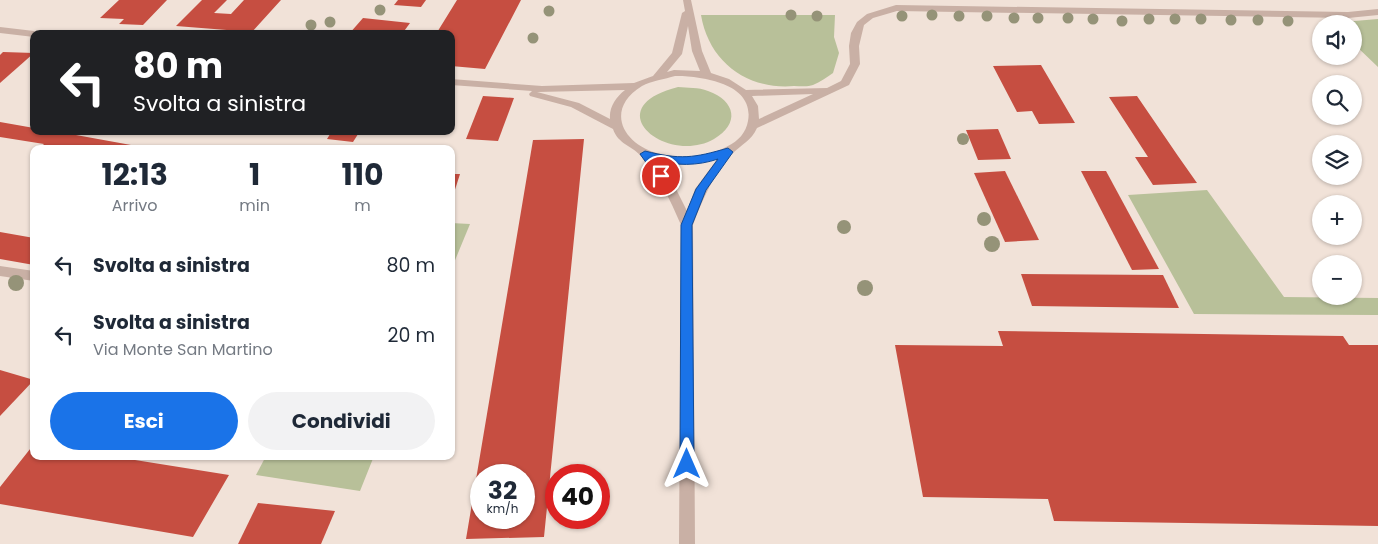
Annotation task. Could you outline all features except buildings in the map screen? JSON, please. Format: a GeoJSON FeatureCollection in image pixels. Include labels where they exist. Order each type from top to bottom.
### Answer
{"type":"FeatureCollection","features":[{"type":"Feature","properties":{"kind":"street"},"geometry":{"type":"LineString","coordinates":[[687,4],[697,51],[707,75]]}},
{"type":"Feature","properties":{"kind":"street"},"geometry":{"type":"LineString","coordinates":[[658,76],[677,54],[687,4]]}},
{"type":"Feature","properties":{"kind":"street"},"geometry":{"type":"LineString","coordinates":[[753,126],[844,83],[855,64],[854,46],[860,24],[870,16],[896,8],[1348,15],[1378,12]]}},
{"type":"Feature","properties":{"kind":"street"},"geometry":{"type":"LineString","coordinates":[[0,30],[30,34]]}},
{"type":"Feature","properties":{"kind":"street"},"geometry":{"type":"LineString","coordinates":[[455,82],[517,89],[588,90],[634,86],[658,76],[674,73],[707,75],[728,82],[744,92],[751,103],[754,114],[753,126],[744,140],[728,152],[701,189],[687,225],[687,544]]}},
{"type":"Feature","properties":{"kind":"street"},"geometry":{"type":"LineString","coordinates":[[634,86],[621,98],[615,112],[616,126],[621,137],[631,146],[645,154],[665,160],[687,161],[709,158],[728,152]]}},
{"type":"Feature","properties":{"kind":"street"},"geometry":{"type":"LineString","coordinates":[[517,89],[575,105],[616,126]]}},
{"type":"Feature","properties":{"kind":"street"},"geometry":{"type":"LineString","coordinates":[[744,92],[792,93],[834,89]]}},
{"type":"Feature","properties":{"kind":"street"},"geometry":{"type":"LineString","coordinates":[[645,154],[669,186],[687,225]]}},
{"type":"Feature","properties":{"kind":"street"},"geometry":{"type":"LineString","coordinates":[[0,271],[30,275]]}},
{"type":"Feature","properties":{"kind":"green space"},"geometry":{"type":"Polygon","coordinates":[[[701,15],[835,15],[834,37],[839,53],[833,73],[811,86],[777,86],[746,78],[733,70],[712,46],[705,32],[701,15]]]}},
{"type":"Feature","properties":{"kind":"green space"},"geometry":{"type":"Polygon","coordinates":[[[1378,19],[1378,67],[1362,52],[1362,20],[1378,19]]]}},
{"type":"Feature","properties":{"kind":"green space"},"geometry":{"type":"Polygon","coordinates":[[[678,87],[697,88],[717,95],[729,107],[731,120],[728,127],[714,139],[696,145],[677,145],[660,140],[647,131],[641,120],[642,108],[654,96],[678,87]]]}},
{"type":"Feature","properties":{"kind":"green space"},"geometry":{"type":"Polygon","coordinates":[[[1207,190],[1284,297],[1312,297],[1312,305],[1362,305],[1362,298],[1378,298],[1378,315],[1194,314],[1128,195],[1207,190]]]}},
{"type":"Feature","properties":{"kind":"green space"},"geometry":{"type":"Polygon","coordinates":[[[455,223],[470,224],[455,260],[455,223]]]}},
{"type":"Feature","properties":{"kind":"green space"},"geometry":{"type":"Polygon","coordinates":[[[264,460],[372,460],[360,491],[256,475],[264,460]]]}},
{"type":"Feature","properties":{"kind":"route"},"geometry":{"type":"LineString","coordinates":[[661,176],[645,154],[665,160],[687,161],[709,158],[728,152],[701,189],[687,225],[687,464]]}}]}
